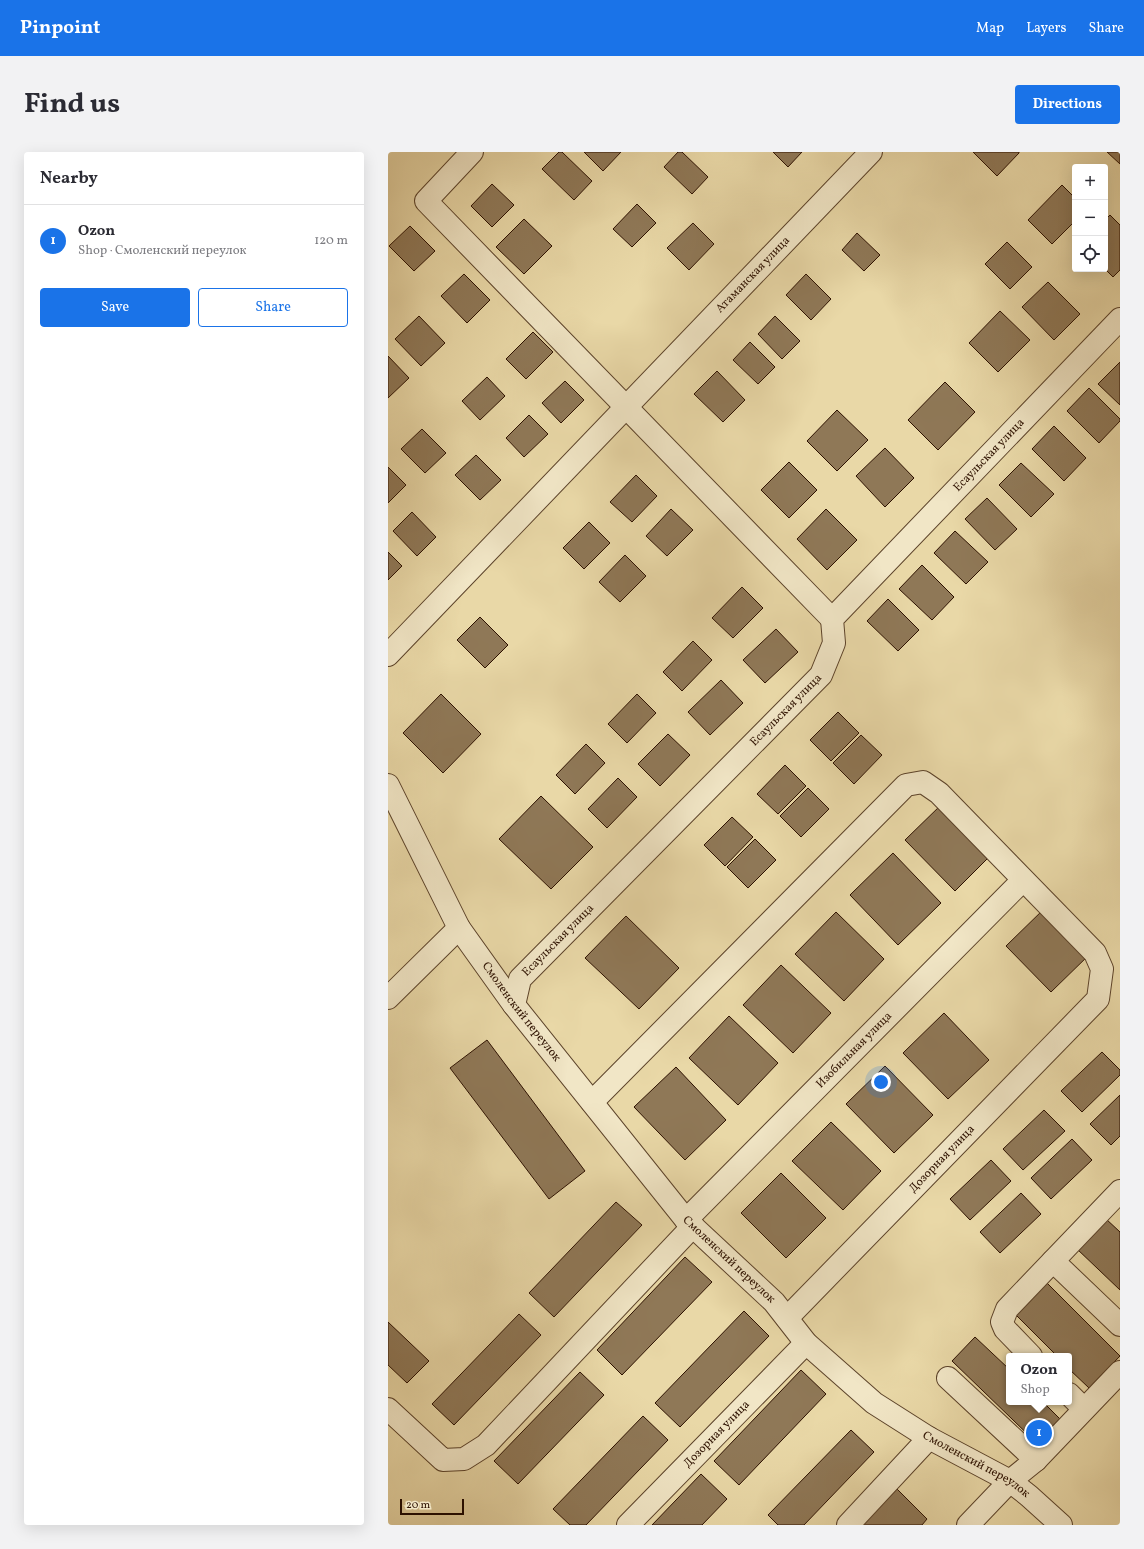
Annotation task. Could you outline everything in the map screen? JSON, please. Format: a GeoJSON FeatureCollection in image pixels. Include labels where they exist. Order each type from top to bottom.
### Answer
{"type":"FeatureCollection","features":[{"type":"Feature","properties":{"kind":"street"},"geometry":{"type":"LineString","coordinates":[[472,152],[426,201],[631,403],[832,619]]}},
{"type":"Feature","properties":{"kind":"street","name":"Атаманская улица"},"geometry":{"type":"LineString","coordinates":[[388,655],[871,152]]}},
{"type":"Feature","properties":{"kind":"street","name":"Есаульская улица"},"geometry":{"type":"LineString","coordinates":[[514,1005],[520,979],[821,674],[834,643],[832,619],[1120,319]]}},
{"type":"Feature","properties":{"kind":"street"},"geometry":{"type":"LineString","coordinates":[[592,1102],[906,785],[923,782],[939,793],[1023,880]]}},
{"type":"Feature","properties":{"kind":"street","name":"Смоленский переулок"},"geometry":{"type":"LineString","coordinates":[[388,785],[459,928],[514,1005],[689,1223],[774,1302],[806,1343],[874,1403],[929,1438],[1010,1481],[1030,1496],[1061,1525]]}},
{"type":"Feature","properties":{"kind":"street","name":"Дозорная улица"},"geometry":{"type":"LineString","coordinates":[[787,1318],[1098,999],[1102,969],[1094,953],[1023,880]]}},
{"type":"Feature","properties":{"kind":"street","name":"Изобильная улица"},"geometry":{"type":"LineString","coordinates":[[388,1409],[443,1460],[464,1459],[486,1445],[689,1223],[1023,880]]}},
{"type":"Feature","properties":{"kind":"street"},"geometry":{"type":"LineString","coordinates":[[388,998],[459,928]]}},
{"type":"Feature","properties":{"kind":"street"},"geometry":{"type":"LineString","coordinates":[[1028,1353],[1005,1329],[1002,1322],[1007,1309],[1119,1193]]}},
{"type":"Feature","properties":{"kind":"street"},"geometry":{"type":"LineString","coordinates":[[1053,1261],[1120,1324]]}},
{"type":"Feature","properties":{"kind":"street","name":"Дозорная улица"},"geometry":{"type":"LineString","coordinates":[[628,1525],[806,1343]]}},
{"type":"Feature","properties":{"kind":"street"},"geometry":{"type":"LineString","coordinates":[[968,1525],[1010,1481],[1036,1460],[1076,1402],[1120,1372]]}},
{"type":"Feature","properties":{"kind":"street"},"geometry":{"type":"LineString","coordinates":[[948,1378],[1036,1460]]}},
{"type":"Feature","properties":{"kind":"street"},"geometry":{"type":"LineString","coordinates":[[848,1525],[929,1438]]}},
{"type":"Feature","properties":{"kind":"building"},"geometry":{"type":"Polygon","coordinates":[[[559,152],[562,152],[592,181],[574,200],[542,169],[559,152]]]}},
{"type":"Feature","properties":{"kind":"building"},"geometry":{"type":"Polygon","coordinates":[[[584,152],[621,152],[603,171],[584,152]]]}},
{"type":"Feature","properties":{"kind":"building"},"geometry":{"type":"Polygon","coordinates":[[[678,152],[682,152],[708,177],[692,194],[664,167],[678,152]]]}},
{"type":"Feature","properties":{"kind":"building"},"geometry":{"type":"Polygon","coordinates":[[[773,152],[802,152],[788,167],[773,152]]]}},
{"type":"Feature","properties":{"kind":"building"},"geometry":{"type":"Polygon","coordinates":[[[973,152],[1019,152],[1019,153],[997,176],[973,152]]]}},
{"type":"Feature","properties":{"kind":"building"},"geometry":{"type":"Polygon","coordinates":[[[1107,152],[1120,152],[1120,164],[1107,152]]]}},
{"type":"Feature","properties":{"kind":"building"},"geometry":{"type":"Polygon","coordinates":[[[492,184],[514,205],[492,227],[471,206],[492,184]]]}},
{"type":"Feature","properties":{"kind":"building"},"geometry":{"type":"Polygon","coordinates":[[[1062,185],[1072,195],[1072,224],[1052,244],[1028,220],[1062,185]]]}},
{"type":"Feature","properties":{"kind":"building"},"geometry":{"type":"Polygon","coordinates":[[[637,204],[656,223],[632,247],[613,229],[637,204]]]}},
{"type":"Feature","properties":{"kind":"building"},"geometry":{"type":"Polygon","coordinates":[[[1110,215],[1120,225],[1120,270],[1113,277],[1108,272],[1108,217],[1110,215]]]}},
{"type":"Feature","properties":{"kind":"building"},"geometry":{"type":"Polygon","coordinates":[[[524,219],[552,246],[524,274],[496,247],[524,219]]]}},
{"type":"Feature","properties":{"kind":"building"},"geometry":{"type":"Polygon","coordinates":[[[693,223],[714,244],[689,270],[667,248],[693,223]]]}},
{"type":"Feature","properties":{"kind":"building"},"geometry":{"type":"Polygon","coordinates":[[[410,226],[435,251],[414,271],[389,246],[410,226]]]}},
{"type":"Feature","properties":{"kind":"building"},"geometry":{"type":"Polygon","coordinates":[[[857,233],[880,255],[864,271],[842,250],[857,233]]]}},
{"type":"Feature","properties":{"kind":"building"},"geometry":{"type":"Polygon","coordinates":[[[1007,242],[1032,267],[1010,289],[985,264],[1007,242]]]}},
{"type":"Feature","properties":{"kind":"building"},"geometry":{"type":"Polygon","coordinates":[[[464,274],[490,300],[467,323],[441,296],[464,274]]]}},
{"type":"Feature","properties":{"kind":"building"},"geometry":{"type":"Polygon","coordinates":[[[806,274],[831,299],[811,320],[786,295],[806,274]]]}},
{"type":"Feature","properties":{"kind":"building"},"geometry":{"type":"Polygon","coordinates":[[[1048,282],[1080,314],[1054,340],[1022,307],[1048,282]]]}},
{"type":"Feature","properties":{"kind":"building"},"geometry":{"type":"Polygon","coordinates":[[[1000,311],[1030,340],[998,372],[969,343],[1000,311]]]}},
{"type":"Feature","properties":{"kind":"building"},"geometry":{"type":"Polygon","coordinates":[[[419,316],[445,343],[421,366],[395,339],[419,316]]]}},
{"type":"Feature","properties":{"kind":"building"},"geometry":{"type":"Polygon","coordinates":[[[775,316],[800,341],[782,359],[758,334],[775,316]]]}},
{"type":"Feature","properties":{"kind":"building"},"geometry":{"type":"Polygon","coordinates":[[[533,332],[553,352],[526,379],[506,359],[533,332]]]}},
{"type":"Feature","properties":{"kind":"building"},"geometry":{"type":"Polygon","coordinates":[[[750,342],[775,367],[758,384],[733,360],[750,342]]]}},
{"type":"Feature","properties":{"kind":"building"},"geometry":{"type":"Polygon","coordinates":[[[388,356],[409,378],[388,398],[388,356]]]}},
{"type":"Feature","properties":{"kind":"building"},"geometry":{"type":"Polygon","coordinates":[[[1120,362],[1120,405],[1098,384],[1120,362]]]}},
{"type":"Feature","properties":{"kind":"building"},"geometry":{"type":"Polygon","coordinates":[[[717,371],[745,400],[723,422],[694,394],[717,371]]]}},
{"type":"Feature","properties":{"kind":"building"},"geometry":{"type":"Polygon","coordinates":[[[487,377],[505,396],[480,420],[462,401],[487,377]]]}},
{"type":"Feature","properties":{"kind":"building"},"geometry":{"type":"Polygon","coordinates":[[[565,381],[584,400],[561,423],[542,403],[565,381]]]}},
{"type":"Feature","properties":{"kind":"building"},"geometry":{"type":"Polygon","coordinates":[[[945,382],[975,412],[938,450],[908,420],[945,382]]]}},
{"type":"Feature","properties":{"kind":"building"},"geometry":{"type":"Polygon","coordinates":[[[1089,388],[1120,419],[1120,421],[1099,443],[1067,411],[1089,388]]]}},
{"type":"Feature","properties":{"kind":"building"},"geometry":{"type":"Polygon","coordinates":[[[837,410],[868,440],[837,471],[807,441],[837,410]]]}},
{"type":"Feature","properties":{"kind":"building"},"geometry":{"type":"Polygon","coordinates":[[[529,415],[548,434],[524,457],[506,438],[529,415]]]}},
{"type":"Feature","properties":{"kind":"building"},"geometry":{"type":"Polygon","coordinates":[[[1054,426],[1086,458],[1064,481],[1032,449],[1054,426]]]}},
{"type":"Feature","properties":{"kind":"building"},"geometry":{"type":"Polygon","coordinates":[[[422,429],[446,453],[425,473],[401,449],[422,429]]]}},
{"type":"Feature","properties":{"kind":"building"},"geometry":{"type":"Polygon","coordinates":[[[885,448],[914,478],[885,507],[856,476],[885,448]]]}},
{"type":"Feature","properties":{"kind":"building"},"geometry":{"type":"Polygon","coordinates":[[[476,455],[501,480],[480,500],[455,475],[476,455]]]}},
{"type":"Feature","properties":{"kind":"building"},"geometry":{"type":"Polygon","coordinates":[[[789,462],[817,490],[789,518],[761,490],[789,462]]]}},
{"type":"Feature","properties":{"kind":"building"},"geometry":{"type":"Polygon","coordinates":[[[1021,463],[1054,494],[1031,517],[999,485],[1021,463]]]}},
{"type":"Feature","properties":{"kind":"building"},"geometry":{"type":"Polygon","coordinates":[[[388,467],[406,485],[388,503],[388,467]]]}},
{"type":"Feature","properties":{"kind":"building"},"geometry":{"type":"Polygon","coordinates":[[[636,475],[657,496],[632,522],[610,502],[636,475]]]}},
{"type":"Feature","properties":{"kind":"building"},"geometry":{"type":"Polygon","coordinates":[[[987,498],[1017,529],[995,550],[965,519],[987,498]]]}},
{"type":"Feature","properties":{"kind":"building"},"geometry":{"type":"Polygon","coordinates":[[[671,509],[693,530],[667,556],[646,536],[671,509]]]}},
{"type":"Feature","properties":{"kind":"building"},"geometry":{"type":"Polygon","coordinates":[[[826,509],[857,540],[827,570],[797,539],[826,509]]]}},
{"type":"Feature","properties":{"kind":"building"},"geometry":{"type":"Polygon","coordinates":[[[412,512],[436,537],[417,556],[393,531],[412,512]]]}},
{"type":"Feature","properties":{"kind":"building"},"geometry":{"type":"Polygon","coordinates":[[[589,522],[610,543],[584,569],[563,548],[589,522]]]}},
{"type":"Feature","properties":{"kind":"building"},"geometry":{"type":"Polygon","coordinates":[[[955,531],[988,562],[966,584],[934,553],[955,531]]]}},
{"type":"Feature","properties":{"kind":"building"},"geometry":{"type":"Polygon","coordinates":[[[388,552],[402,566],[388,580],[388,552]]]}},
{"type":"Feature","properties":{"kind":"building"},"geometry":{"type":"Polygon","coordinates":[[[625,555],[646,576],[620,602],[599,582],[625,555]]]}},
{"type":"Feature","properties":{"kind":"building"},"geometry":{"type":"Polygon","coordinates":[[[922,565],[954,597],[932,620],[899,589],[922,565]]]}},
{"type":"Feature","properties":{"kind":"building"},"geometry":{"type":"Polygon","coordinates":[[[742,587],[763,608],[733,638],[712,618],[742,587]]]}},
{"type":"Feature","properties":{"kind":"building"},"geometry":{"type":"Polygon","coordinates":[[[888,599],[919,630],[898,651],[867,621],[888,599]]]}},
{"type":"Feature","properties":{"kind":"building"},"geometry":{"type":"Polygon","coordinates":[[[480,617],[508,645],[485,668],[457,640],[480,617]]]}},
{"type":"Feature","properties":{"kind":"building"},"geometry":{"type":"Polygon","coordinates":[[[776,629],[798,652],[765,683],[743,660],[776,629]]]}},
{"type":"Feature","properties":{"kind":"building"},"geometry":{"type":"Polygon","coordinates":[[[693,641],[712,660],[682,691],[663,672],[693,641]]]}},
{"type":"Feature","properties":{"kind":"building"},"geometry":{"type":"Polygon","coordinates":[[[721,680],[743,703],[710,735],[688,712],[721,680]]]}},
{"type":"Feature","properties":{"kind":"building"},"geometry":{"type":"Polygon","coordinates":[[[441,694],[481,734],[443,773],[403,733],[441,694]]]}},
{"type":"Feature","properties":{"kind":"building"},"geometry":{"type":"Polygon","coordinates":[[[637,694],[656,713],[627,743],[608,724],[637,694]]]}},
{"type":"Feature","properties":{"kind":"building"},"geometry":{"type":"Polygon","coordinates":[[[838,712],[859,733],[831,761],[810,740],[838,712]]]}},
{"type":"Feature","properties":{"kind":"building"},"geometry":{"type":"Polygon","coordinates":[[[668,734],[690,755],[660,786],[638,764],[668,734]]]}},
{"type":"Feature","properties":{"kind":"building"},"geometry":{"type":"Polygon","coordinates":[[[861,735],[882,755],[854,784],[833,763],[861,735]]]}},
{"type":"Feature","properties":{"kind":"building"},"geometry":{"type":"Polygon","coordinates":[[[586,744],[605,763],[575,794],[556,775],[586,744]]]}},
{"type":"Feature","properties":{"kind":"building"},"geometry":{"type":"Polygon","coordinates":[[[785,765],[806,786],[778,814],[757,794],[785,765]]]}},
{"type":"Feature","properties":{"kind":"building"},"geometry":{"type":"Polygon","coordinates":[[[618,778],[637,797],[607,828],[588,809],[618,778]]]}},
{"type":"Feature","properties":{"kind":"building"},"geometry":{"type":"Polygon","coordinates":[[[808,788],[829,809],[801,837],[780,816],[808,788]]]}},
{"type":"Feature","properties":{"kind":"building"},"geometry":{"type":"Polygon","coordinates":[[[541,796],[593,847],[551,889],[499,839],[541,796]]]}},
{"type":"Feature","properties":{"kind":"building"},"geometry":{"type":"Polygon","coordinates":[[[943,803],[992,854],[955,891],[905,840],[943,803]]]}},
{"type":"Feature","properties":{"kind":"building"},"geometry":{"type":"Polygon","coordinates":[[[732,817],[753,837],[725,866],[704,845],[732,817]]]}},
{"type":"Feature","properties":{"kind":"building"},"geometry":{"type":"Polygon","coordinates":[[[755,839],[776,860],[748,888],[727,867],[755,839]]]}},
{"type":"Feature","properties":{"kind":"building"},"geometry":{"type":"Polygon","coordinates":[[[893,853],[941,903],[898,945],[850,895],[893,853]]]}},
{"type":"Feature","properties":{"kind":"building"},"geometry":{"type":"Polygon","coordinates":[[[1046,907],[1091,953],[1051,992],[1006,946],[1046,907]]]}},
{"type":"Feature","properties":{"kind":"building"},"geometry":{"type":"Polygon","coordinates":[[[836,912],[884,959],[844,1001],[795,954],[836,912]]]}},
{"type":"Feature","properties":{"kind":"building"},"geometry":{"type":"Polygon","coordinates":[[[626,916],[679,968],[639,1009],[585,958],[626,916]]]}},
{"type":"Feature","properties":{"kind":"building"},"geometry":{"type":"Polygon","coordinates":[[[781,965],[831,1013],[793,1053],[743,1005],[781,965]]]}},
{"type":"Feature","properties":{"kind":"building"},"geometry":{"type":"Polygon","coordinates":[[[944,1013],[989,1060],[948,1099],[903,1053],[944,1013]]]}},
{"type":"Feature","properties":{"kind":"building"},"geometry":{"type":"Polygon","coordinates":[[[729,1016],[778,1063],[738,1105],[689,1058],[729,1016]]]}},
{"type":"Feature","properties":{"kind":"building"},"geometry":{"type":"Polygon","coordinates":[[[487,1040],[585,1171],[549,1199],[450,1068],[487,1040]]]}},
{"type":"Feature","properties":{"kind":"building"},"geometry":{"type":"Polygon","coordinates":[[[1102,1052],[1120,1070],[1120,1075],[1082,1112],[1061,1091],[1102,1052]]]}},
{"type":"Feature","properties":{"kind":"building"},"geometry":{"type":"Polygon","coordinates":[[[885,1066],[933,1115],[894,1153],[846,1104],[885,1066]]]}},
{"type":"Feature","properties":{"kind":"building"},"geometry":{"type":"Polygon","coordinates":[[[676,1067],[726,1120],[685,1160],[634,1107],[676,1067]]]}},
{"type":"Feature","properties":{"kind":"building"},"geometry":{"type":"Polygon","coordinates":[[[1120,1095],[1120,1136],[1111,1145],[1090,1124],[1120,1095]]]}},
{"type":"Feature","properties":{"kind":"building"},"geometry":{"type":"Polygon","coordinates":[[[1044,1110],[1065,1131],[1023,1170],[1003,1149],[1044,1110]]]}},
{"type":"Feature","properties":{"kind":"building"},"geometry":{"type":"Polygon","coordinates":[[[831,1122],[881,1171],[843,1210],[792,1161],[831,1122]]]}},
{"type":"Feature","properties":{"kind":"building"},"geometry":{"type":"Polygon","coordinates":[[[1072,1139],[1092,1160],[1051,1199],[1031,1178],[1072,1139]]]}},
{"type":"Feature","properties":{"kind":"building"},"geometry":{"type":"Polygon","coordinates":[[[991,1160],[1011,1181],[970,1220],[950,1199],[991,1160]]]}},
{"type":"Feature","properties":{"kind":"building"},"geometry":{"type":"Polygon","coordinates":[[[781,1173],[826,1218],[786,1258],[741,1213],[781,1173]]]}},
{"type":"Feature","properties":{"kind":"building"},"geometry":{"type":"Polygon","coordinates":[[[1021,1193],[1041,1214],[1000,1253],[980,1232],[1021,1193]]]}},
{"type":"Feature","properties":{"kind":"building"},"geometry":{"type":"Polygon","coordinates":[[[616,1202],[642,1225],[554,1317],[529,1293],[616,1202]]]}},
{"type":"Feature","properties":{"kind":"building"},"geometry":{"type":"Polygon","coordinates":[[[1105,1218],[1120,1232],[1120,1290],[1076,1248],[1105,1218]]]}},
{"type":"Feature","properties":{"kind":"building"},"geometry":{"type":"Polygon","coordinates":[[[685,1257],[712,1282],[622,1375],[597,1350],[685,1257]]]}},
{"type":"Feature","properties":{"kind":"building"},"geometry":{"type":"Polygon","coordinates":[[[1046,1282],[1120,1356],[1089,1388],[1072,1372],[1072,1353],[1054,1353],[1014,1313],[1046,1282]]]}},
{"type":"Feature","properties":{"kind":"building"},"geometry":{"type":"Polygon","coordinates":[[[744,1311],[769,1336],[680,1427],[655,1403],[744,1311]]]}},
{"type":"Feature","properties":{"kind":"building"},"geometry":{"type":"Polygon","coordinates":[[[519,1314],[541,1335],[454,1425],[432,1404],[519,1314]]]}},
{"type":"Feature","properties":{"kind":"building"},"geometry":{"type":"Polygon","coordinates":[[[388,1322],[429,1361],[407,1383],[388,1365],[388,1322]]]}},
{"type":"Feature","properties":{"kind":"building"},"geometry":{"type":"Polygon","coordinates":[[[975,1337],[1006,1366],[1006,1405],[1046,1405],[1066,1425],[1043,1449],[952,1361],[975,1337]]]}},
{"type":"Feature","properties":{"kind":"building"},"geometry":{"type":"Polygon","coordinates":[[[801,1370],[826,1394],[739,1485],[714,1461],[801,1370]]]}},
{"type":"Feature","properties":{"kind":"building"},"geometry":{"type":"Polygon","coordinates":[[[580,1372],[604,1395],[518,1484],[494,1461],[580,1372]]]}},
{"type":"Feature","properties":{"kind":"building"},"geometry":{"type":"Polygon","coordinates":[[[643,1416],[668,1440],[586,1525],[570,1525],[553,1509],[643,1416]]]}},
{"type":"Feature","properties":{"kind":"building"},"geometry":{"type":"Polygon","coordinates":[[[851,1430],[874,1452],[804,1525],[778,1525],[768,1515],[851,1430]]]}},
{"type":"Feature","properties":{"kind":"building"},"geometry":{"type":"Polygon","coordinates":[[[701,1474],[727,1499],[702,1525],[652,1525],[701,1474]]]}},
{"type":"Feature","properties":{"kind":"building"},"geometry":{"type":"Polygon","coordinates":[[[897,1489],[927,1519],[922,1525],[861,1525],[897,1489]]]}},
{"type":"Feature","properties":{"kind":"place","name":"Ozon"},"geometry":{"type":"Point","coordinates":[1039,1433]}}]}
